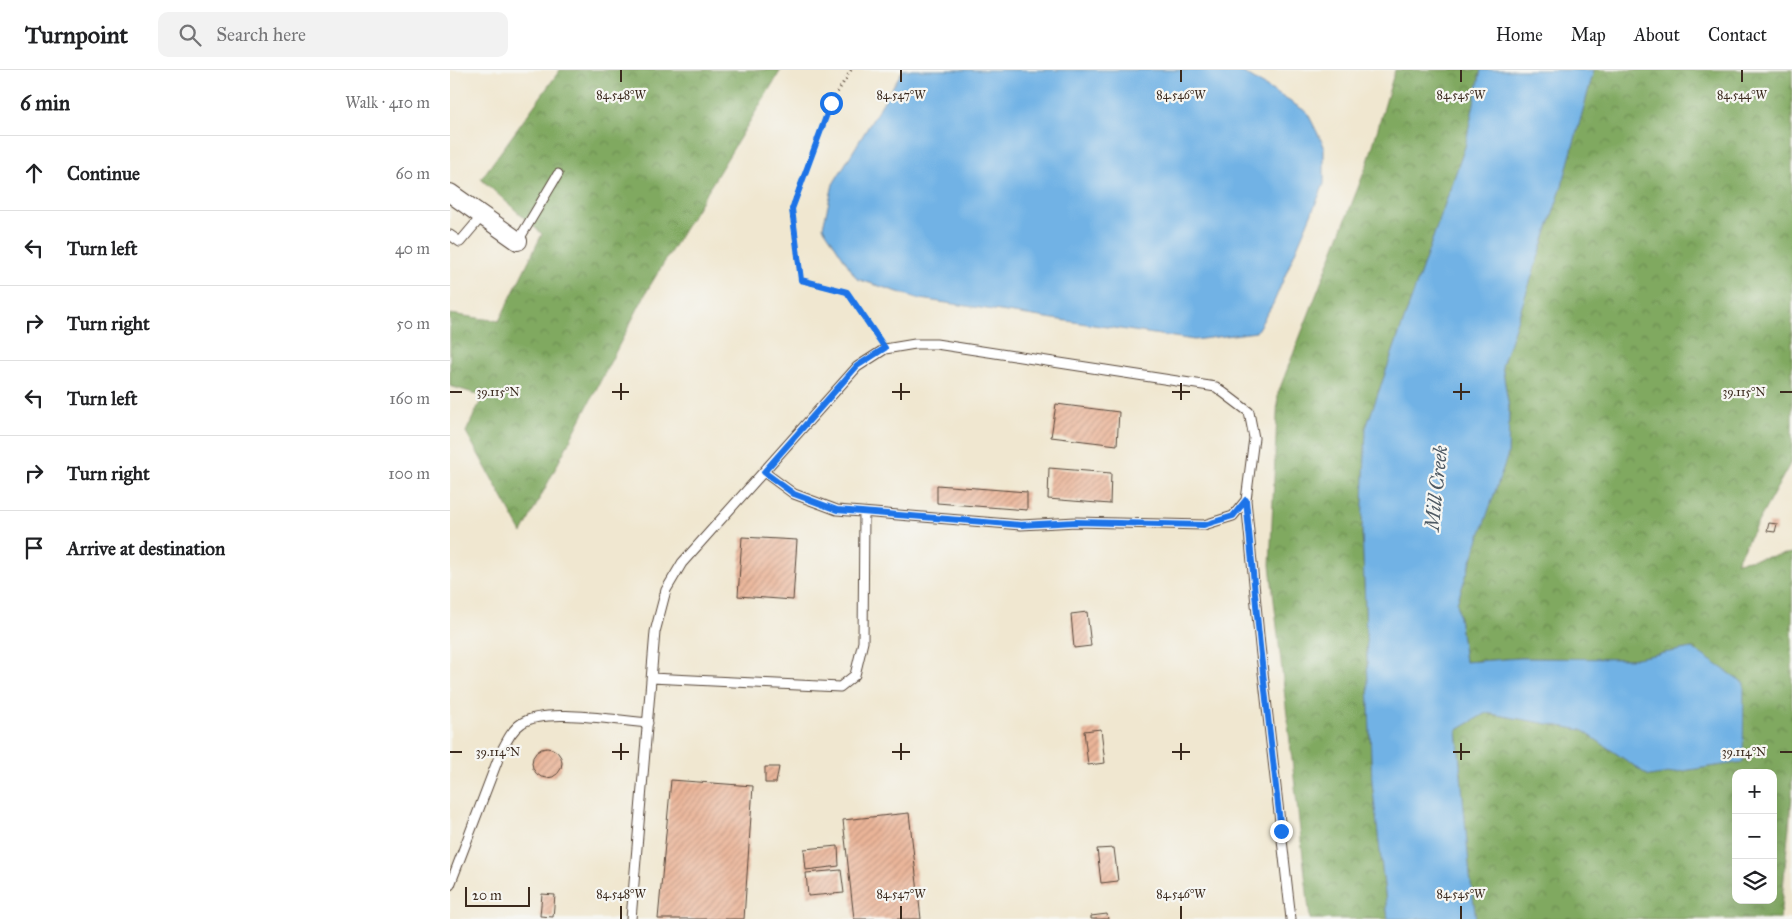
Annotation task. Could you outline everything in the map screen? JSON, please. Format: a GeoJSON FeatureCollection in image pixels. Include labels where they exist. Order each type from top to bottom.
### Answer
{"type":"FeatureCollection","features":[{"type":"Feature","properties":{"kind":"street"},"geometry":{"type":"LineString","coordinates":[[450,193],[518,241]]}},
{"type":"Feature","properties":{"kind":"lane"},"geometry":{"type":"LineString","coordinates":[[518,241],[558,174]]}},
{"type":"Feature","properties":{"kind":"lane"},"geometry":{"type":"LineString","coordinates":[[450,235],[460,242],[482,216]]}},
{"type":"Feature","properties":{"kind":"lane"},"geometry":{"type":"LineString","coordinates":[[631,919],[655,632],[666,590],[682,563],[857,366],[885,348],[915,344],[936,344],[1216,387],[1249,412],[1254,438],[1246,500],[1260,646],[1291,919]]}},
{"type":"Feature","properties":{"kind":"lane"},"geometry":{"type":"LineString","coordinates":[[764,472],[794,494],[837,510],[1021,525],[1076,522],[1204,525],[1233,516],[1246,500]]}},
{"type":"Feature","properties":{"kind":"lane"},"geometry":{"type":"LineString","coordinates":[[651,678],[840,687],[855,675],[863,642],[864,513]]}},
{"type":"Feature","properties":{"kind":"lane"},"geometry":{"type":"LineString","coordinates":[[450,885],[500,754],[510,735],[518,726],[532,717],[550,715],[648,724]]}},
{"type":"Feature","properties":{"kind":"path"},"geometry":{"type":"LineString","coordinates":[[851,70],[831,103],[792,209],[801,280],[847,292],[885,348]]}},
{"type":"Feature","properties":{"kind":"green space"},"geometry":{"type":"Polygon","coordinates":[[[560,70],[781,70],[648,289],[522,533],[466,432],[483,396],[450,386],[450,314],[499,321],[542,234],[481,179],[560,70]]]}},
{"type":"Feature","properties":{"kind":"green space"},"geometry":{"type":"Polygon","coordinates":[[[1395,70],[1481,70],[1465,147],[1366,428],[1362,530],[1372,782],[1388,919],[1310,919],[1270,565],[1278,393],[1368,162],[1395,70]]]}},
{"type":"Feature","properties":{"kind":"green space"},"geometry":{"type":"Polygon","coordinates":[[[1594,70],[1792,70],[1792,455],[1790,464],[1736,562],[1792,553],[1792,795],[1780,919],[1476,919],[1470,876],[1457,730],[1486,713],[1582,730],[1649,776],[1743,762],[1692,648],[1631,659],[1520,658],[1465,662],[1457,602],[1508,454],[1509,408],[1502,366],[1562,186],[1594,70]]]}},
{"type":"Feature","properties":{"kind":"water"},"geometry":{"type":"Polygon","coordinates":[[[903,70],[1239,70],[1307,112],[1324,146],[1324,184],[1273,304],[1256,332],[1194,340],[920,299],[857,279],[823,227],[833,184],[903,70]]]}},
{"type":"Feature","properties":{"kind":"water","name":"Mill Creek"},"geometry":{"type":"Polygon","coordinates":[[[1481,70],[1594,70],[1562,186],[1502,366],[1509,408],[1508,454],[1457,602],[1465,662],[1520,658],[1631,659],[1692,648],[1744,683],[1743,762],[1649,776],[1582,730],[1486,713],[1457,730],[1470,876],[1476,919],[1388,919],[1372,782],[1362,530],[1366,428],[1465,147],[1481,70]]]}},
{"type":"Feature","properties":{"kind":"building"},"geometry":{"type":"Polygon","coordinates":[[[1056,404],[1119,412],[1117,445],[1051,437],[1056,404]]]}},
{"type":"Feature","properties":{"kind":"building"},"geometry":{"type":"Polygon","coordinates":[[[1049,468],[1111,473],[1110,504],[1048,499],[1049,468]]]}},
{"type":"Feature","properties":{"kind":"building"},"geometry":{"type":"Polygon","coordinates":[[[937,485],[1027,492],[1027,510],[937,503],[937,485]]]}},
{"type":"Feature","properties":{"kind":"building"},"geometry":{"type":"Polygon","coordinates":[[[1769,523],[1777,524],[1775,532],[1767,531],[1769,523]]]}},
{"type":"Feature","properties":{"kind":"building"},"geometry":{"type":"Polygon","coordinates":[[[742,537],[797,540],[793,600],[738,596],[742,537]]]}},
{"type":"Feature","properties":{"kind":"building"},"geometry":{"type":"Polygon","coordinates":[[[1087,612],[1091,646],[1074,648],[1071,614],[1087,612]]]}},
{"type":"Feature","properties":{"kind":"building"},"geometry":{"type":"Polygon","coordinates":[[[1101,729],[1105,763],[1088,765],[1084,731],[1101,729]]]}},
{"type":"Feature","properties":{"kind":"building"},"geometry":{"type":"Polygon","coordinates":[[[547,748],[553,749],[561,757],[561,769],[553,777],[547,778],[541,777],[533,769],[532,763],[533,757],[541,749],[547,748]]]}},
{"type":"Feature","properties":{"kind":"building"},"geometry":{"type":"Polygon","coordinates":[[[765,767],[779,767],[776,783],[765,783],[765,767]]]}},
{"type":"Feature","properties":{"kind":"building"},"geometry":{"type":"Polygon","coordinates":[[[671,780],[753,786],[744,919],[658,919],[671,780]]]}},
{"type":"Feature","properties":{"kind":"building"},"geometry":{"type":"Polygon","coordinates":[[[909,813],[921,919],[854,919],[843,820],[909,813]]]}},
{"type":"Feature","properties":{"kind":"building"},"geometry":{"type":"Polygon","coordinates":[[[838,846],[839,866],[806,870],[804,849],[838,846]]]}},
{"type":"Feature","properties":{"kind":"building"},"geometry":{"type":"Polygon","coordinates":[[[1114,848],[1118,881],[1101,883],[1097,849],[1114,848]]]}},
{"type":"Feature","properties":{"kind":"building"},"geometry":{"type":"Polygon","coordinates":[[[841,870],[844,893],[808,896],[806,873],[841,870]]]}},
{"type":"Feature","properties":{"kind":"building"},"geometry":{"type":"Polygon","coordinates":[[[542,894],[555,895],[553,917],[540,916],[542,894]]]}},
{"type":"Feature","properties":{"kind":"building"},"geometry":{"type":"Polygon","coordinates":[[[1107,914],[1108,919],[1091,919],[1091,916],[1107,914]]]}},
{"type":"Feature","properties":{"kind":"route"},"geometry":{"type":"LineString","coordinates":[[831,103],[792,209],[801,280],[847,292],[885,348],[857,366],[764,472],[794,494],[837,510],[1021,525],[1076,522],[1204,525],[1233,516],[1246,500],[1281,831]]}}]}
